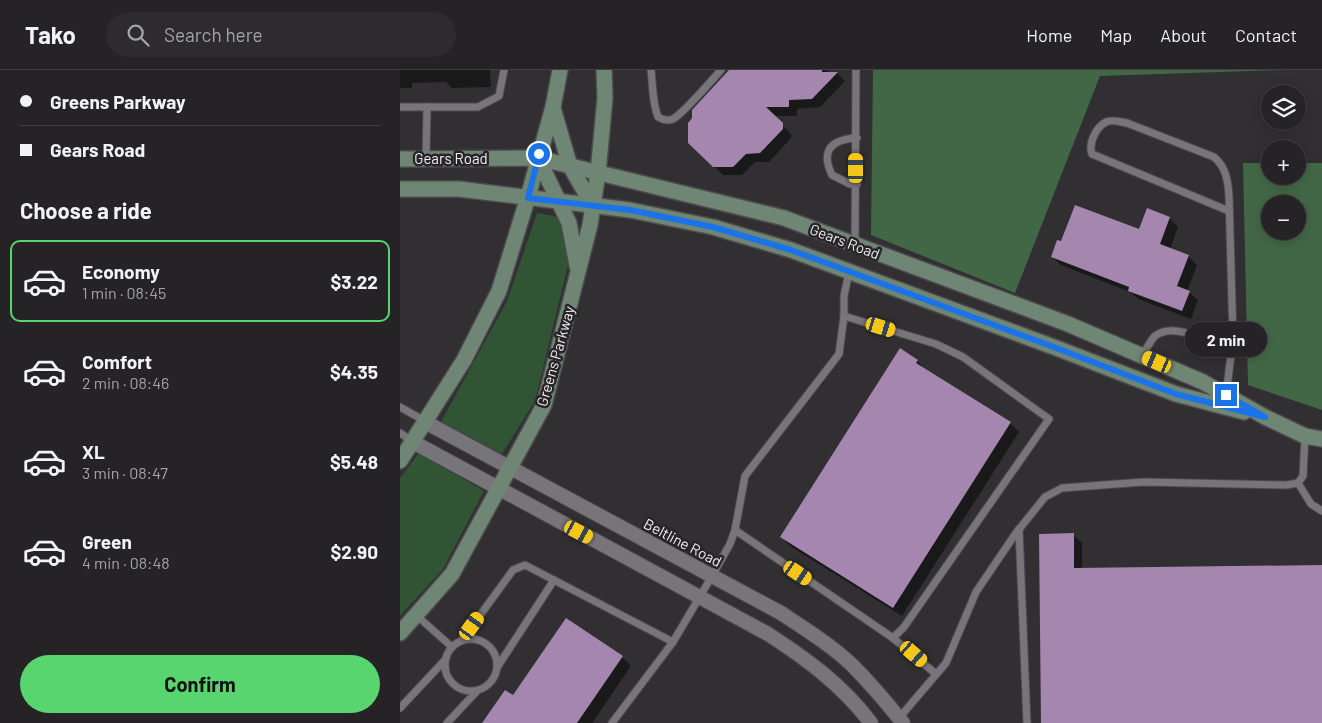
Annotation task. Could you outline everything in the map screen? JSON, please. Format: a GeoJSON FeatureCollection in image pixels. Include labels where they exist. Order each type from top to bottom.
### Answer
{"type":"FeatureCollection","features":[{"type":"Feature","properties":{"kind":"street"},"geometry":{"type":"LineString","coordinates":[[400,461],[464,360],[499,290],[528,198],[553,107],[560,70]]}},
{"type":"Feature","properties":{"kind":"street","name":"Greens Parkway"},"geometry":{"type":"LineString","coordinates":[[400,633],[452,574],[544,405],[594,206],[605,98],[604,70]]}},
{"type":"Feature","properties":{"kind":"street"},"geometry":{"type":"LineString","coordinates":[[553,107],[570,166],[594,206]]}},
{"type":"Feature","properties":{"kind":"street"},"geometry":{"type":"LineString","coordinates":[[538,158],[569,223],[578,273]]}},
{"type":"Feature","properties":{"kind":"street","name":"Gears Road"},"geometry":{"type":"LineString","coordinates":[[400,159],[538,158],[784,218],[1068,324],[1203,382],[1265,417],[1305,436],[1322,439]]}},
{"type":"Feature","properties":{"kind":"street","name":"Gears Road"},"geometry":{"type":"LineString","coordinates":[[400,189],[459,189],[559,201],[630,210],[713,227],[791,250],[1176,394],[1265,417]]}},
{"type":"Feature","properties":{"kind":"street"},"geometry":{"type":"LineString","coordinates":[[849,272],[855,246]]}},
{"type":"Feature","properties":{"kind":"street"},"geometry":{"type":"LineString","coordinates":[[1059,349],[1068,324]]}},
{"type":"Feature","properties":{"kind":"street","name":"Beltline Road"},"geometry":{"type":"LineString","coordinates":[[426,422],[781,613],[817,637],[851,664],[901,720]]}},
{"type":"Feature","properties":{"kind":"street"},"geometry":{"type":"LineString","coordinates":[[413,442],[768,634],[804,658],[836,683],[871,723]]}},
{"type":"Feature","properties":{"kind":"lane"},"geometry":{"type":"LineString","coordinates":[[400,107],[478,107],[499,96],[504,70]]}},
{"type":"Feature","properties":{"kind":"lane"},"geometry":{"type":"LineString","coordinates":[[651,70],[653,102],[658,117],[667,120],[673,119],[681,112],[721,70]]}},
{"type":"Feature","properties":{"kind":"lane"},"geometry":{"type":"LineString","coordinates":[[855,246],[856,70]]}},
{"type":"Feature","properties":{"kind":"lane"},"geometry":{"type":"LineString","coordinates":[[426,159],[427,107]]}},
{"type":"Feature","properties":{"kind":"lane"},"geometry":{"type":"LineString","coordinates":[[1226,395],[1233,339],[1229,210],[1228,179],[1220,163],[1214,158],[1116,121],[1107,122],[1097,131],[1090,144],[1092,154],[1229,210]]}},
{"type":"Feature","properties":{"kind":"lane"},"geometry":{"type":"LineString","coordinates":[[856,138],[844,138],[837,141],[831,145],[828,152],[829,169],[832,175],[850,184],[856,184]]}},
{"type":"Feature","properties":{"kind":"lane"},"geometry":{"type":"LineString","coordinates":[[612,723],[673,642],[730,544],[735,530],[746,476],[839,354],[844,316],[844,296],[849,272]]}},
{"type":"Feature","properties":{"kind":"lane"},"geometry":{"type":"LineString","coordinates":[[844,316],[936,344],[962,357],[1049,419],[904,627],[893,638]]}},
{"type":"Feature","properties":{"kind":"lane"},"geometry":{"type":"LineString","coordinates":[[1142,356],[1154,337],[1163,332],[1174,330],[1183,331],[1231,353]]}},
{"type":"Feature","properties":{"kind":"lane"},"geometry":{"type":"LineString","coordinates":[[400,407],[426,422]]}},
{"type":"Feature","properties":{"kind":"lane"},"geometry":{"type":"LineString","coordinates":[[400,433],[413,442]]}},
{"type":"Feature","properties":{"kind":"lane"},"geometry":{"type":"LineString","coordinates":[[901,720],[946,663],[976,592],[1045,496],[1062,488],[1144,482],[1287,485],[1298,483],[1303,476],[1305,436]]}},
{"type":"Feature","properties":{"kind":"lane"},"geometry":{"type":"LineString","coordinates":[[1298,483],[1310,504],[1322,511]]}},
{"type":"Feature","properties":{"kind":"lane"},"geometry":{"type":"LineString","coordinates":[[1020,529],[1027,723]]}},
{"type":"Feature","properties":{"kind":"lane"},"geometry":{"type":"LineString","coordinates":[[735,530],[893,638],[936,674]]}},
{"type":"Feature","properties":{"kind":"lane"},"geometry":{"type":"LineString","coordinates":[[554,580],[498,666],[492,682],[485,688],[468,692],[452,684],[444,668],[448,651],[462,640],[513,570],[525,565],[554,580],[673,642]]}},
{"type":"Feature","properties":{"kind":"lane"},"geometry":{"type":"LineString","coordinates":[[416,615],[452,647]]}},
{"type":"Feature","properties":{"kind":"lane"},"geometry":{"type":"LineString","coordinates":[[462,640],[470,638],[487,643],[497,657],[498,666]]}},
{"type":"Feature","properties":{"kind":"lane"},"geometry":{"type":"LineString","coordinates":[[400,708],[445,660]]}},
{"type":"Feature","properties":{"kind":"lane"},"geometry":{"type":"LineString","coordinates":[[447,723],[477,691]]}},
{"type":"Feature","properties":{"kind":"green space"},"geometry":{"type":"Polygon","coordinates":[[[873,70],[1283,70],[1100,76],[1015,293],[871,235],[873,70]]]}},
{"type":"Feature","properties":{"kind":"green space"},"geometry":{"type":"Polygon","coordinates":[[[1243,163],[1261,163],[1261,185],[1306,185],[1306,163],[1322,163],[1322,410],[1248,385],[1243,163]]]}},
{"type":"Feature","properties":{"kind":"green space"},"geometry":{"type":"Polygon","coordinates":[[[537,213],[559,217],[569,261],[535,401],[502,454],[441,422],[507,301],[537,213]]]}},
{"type":"Feature","properties":{"kind":"green space"},"geometry":{"type":"Polygon","coordinates":[[[419,453],[484,491],[443,569],[400,616],[400,478],[419,453]]]}},
{"type":"Feature","properties":{"kind":"building"},"geometry":{"type":"Polygon","coordinates":[[[729,70],[822,70],[822,72],[838,72],[812,99],[789,100],[789,107],[766,107],[783,123],[783,129],[760,153],[746,154],[733,167],[713,167],[688,143],[688,123],[692,118],[692,110],[729,70]]]}},
{"type":"Feature","properties":{"kind":"building"},"geometry":{"type":"Polygon","coordinates":[[[1075,205],[1139,229],[1147,208],[1170,217],[1160,244],[1189,255],[1177,286],[1190,291],[1182,311],[1128,291],[1129,287],[1051,257],[1057,240],[1061,241],[1075,205]]]}},
{"type":"Feature","properties":{"kind":"building"},"geometry":{"type":"Polygon","coordinates":[[[900,348],[918,360],[916,363],[1011,422],[893,608],[780,537],[900,348]]]}},
{"type":"Feature","properties":{"kind":"building"},"geometry":{"type":"Polygon","coordinates":[[[1074,533],[1074,568],[1322,565],[1322,723],[1041,723],[1039,534],[1074,533]]]}},
{"type":"Feature","properties":{"kind":"building"},"geometry":{"type":"Polygon","coordinates":[[[566,618],[623,656],[577,723],[482,723],[505,690],[513,695],[566,618]]]}},
{"type":"Feature","properties":{"kind":"route"},"geometry":{"type":"LineString","coordinates":[[539,154],[528,198],[630,210],[713,227],[791,250],[1176,394],[1265,417],[1226,395]]}}]}
